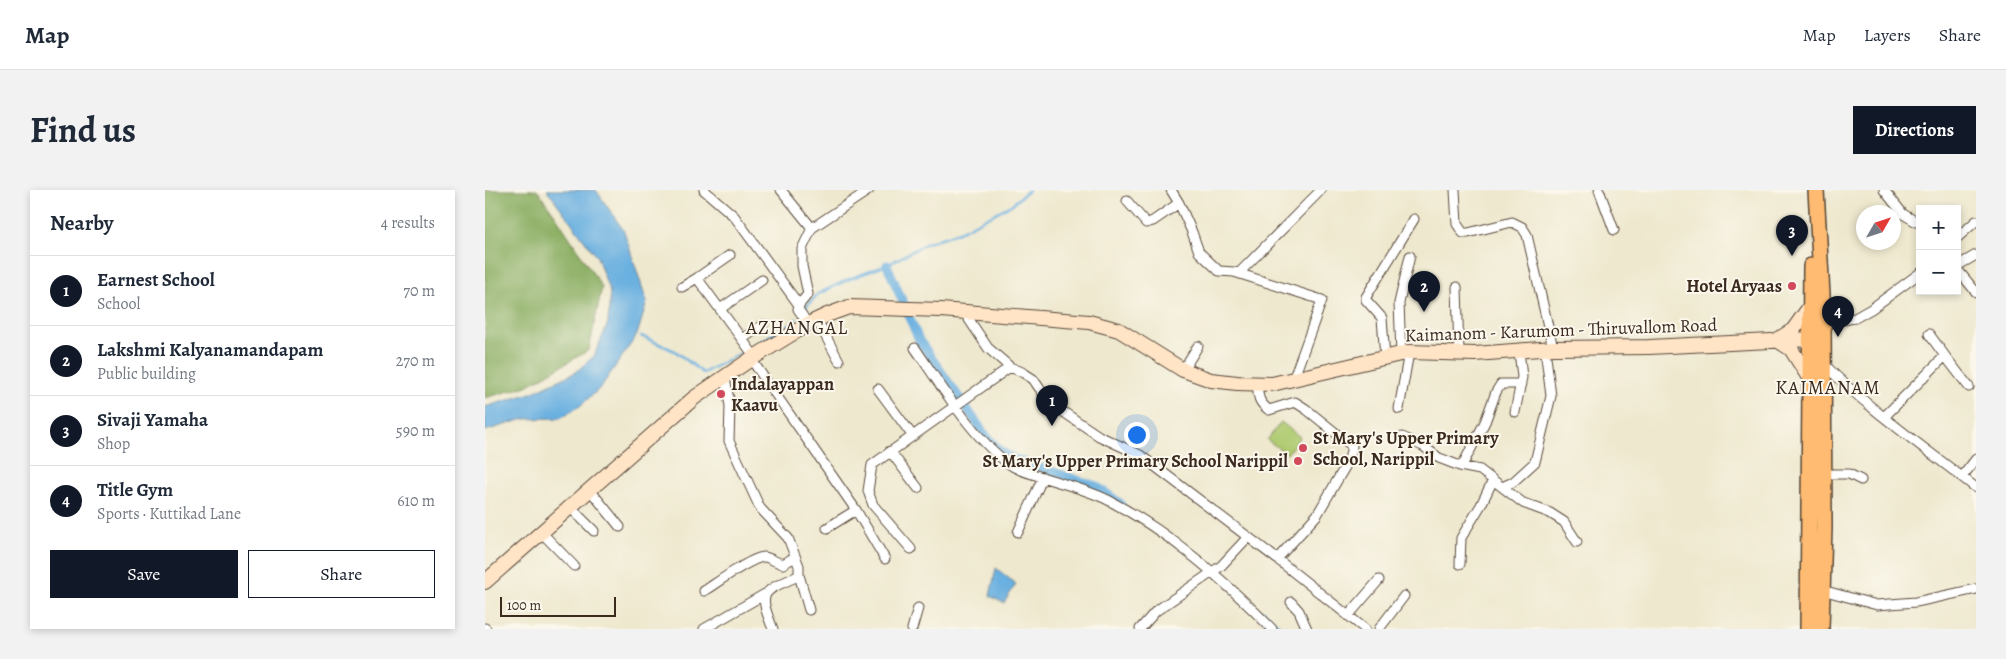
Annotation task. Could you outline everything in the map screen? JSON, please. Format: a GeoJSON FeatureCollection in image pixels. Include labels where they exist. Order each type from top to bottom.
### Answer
{"type":"FeatureCollection","features":[{"type":"Feature","properties":{"kind":"main road"},"geometry":{"type":"LineString","coordinates":[[1809,190],[1811,305],[1816,339],[1823,362],[1821,629]]}},
{"type":"Feature","properties":{"kind":"main road"},"geometry":{"type":"LineString","coordinates":[[1808,629],[1811,381],[1816,339],[1823,323],[1816,190]]}},
{"type":"Feature","properties":{"kind":"main road"},"geometry":{"type":"LineString","coordinates":[[1811,305],[1793,330],[1777,340],[1791,349],[1811,381]]}},
{"type":"Feature","properties":{"kind":"main road","name":"Kaimanom - Karumom - Thiruvallom Road"},"geometry":{"type":"LineString","coordinates":[[485,582],[694,398],[725,376],[812,322],[849,308],[964,312],[1089,322],[1119,330],[1183,370],[1211,380],[1258,384],[1293,380],[1405,353],[1459,354],[1816,339]]}},
{"type":"Feature","properties":{"kind":"street"},"geometry":{"type":"LineString","coordinates":[[704,190],[734,216],[799,305]]}},
{"type":"Feature","properties":{"kind":"street"},"geometry":{"type":"LineString","coordinates":[[781,190],[812,228]]}},
{"type":"Feature","properties":{"kind":"street"},"geometry":{"type":"LineString","coordinates":[[1171,190],[1179,203],[1199,252],[1219,270],[1239,273],[1322,300],[1293,380]]}},
{"type":"Feature","properties":{"kind":"street"},"geometry":{"type":"LineString","coordinates":[[1239,273],[1321,190]]}},
{"type":"Feature","properties":{"kind":"street"},"geometry":{"type":"LineString","coordinates":[[1455,190],[1457,224],[1463,232],[1468,234],[1512,222],[1522,227],[1527,235],[1549,349],[1551,396],[1535,462],[1513,482],[1502,487]]}},
{"type":"Feature","properties":{"kind":"street"},"geometry":{"type":"LineString","coordinates":[[1599,190],[1614,230]]}},
{"type":"Feature","properties":{"kind":"street"},"geometry":{"type":"LineString","coordinates":[[1884,190],[1903,214],[1916,222]]}},
{"type":"Feature","properties":{"kind":"street"},"geometry":{"type":"LineString","coordinates":[[839,361],[812,322],[798,310],[799,305],[808,294],[802,266],[803,249],[812,228],[865,191]]}},
{"type":"Feature","properties":{"kind":"street"},"geometry":{"type":"LineString","coordinates":[[1127,201],[1146,223],[1153,221],[1179,203]]}},
{"type":"Feature","properties":{"kind":"street"},"geometry":{"type":"LineString","coordinates":[[1385,358],[1382,330],[1384,323],[1382,318],[1366,300],[1366,297],[1414,219]]}},
{"type":"Feature","properties":{"kind":"street"},"geometry":{"type":"LineString","coordinates":[[1961,234],[1976,221]]}},
{"type":"Feature","properties":{"kind":"street"},"geometry":{"type":"LineString","coordinates":[[682,287],[729,255]]}},
{"type":"Feature","properties":{"kind":"street"},"geometry":{"type":"LineString","coordinates":[[1961,265],[1976,255]]}},
{"type":"Feature","properties":{"kind":"street"},"geometry":{"type":"LineString","coordinates":[[1399,409],[1405,353],[1399,303],[1410,256]]}},
{"type":"Feature","properties":{"kind":"street"},"geometry":{"type":"LineString","coordinates":[[1961,273],[1976,292]]}},
{"type":"Feature","properties":{"kind":"street"},"geometry":{"type":"LineString","coordinates":[[1823,323],[1855,318],[1871,309],[1916,276]]}},
{"type":"Feature","properties":{"kind":"street"},"geometry":{"type":"LineString","coordinates":[[697,278],[742,339],[856,510],[885,559]]}},
{"type":"Feature","properties":{"kind":"street"},"geometry":{"type":"LineString","coordinates":[[720,309],[762,280]]}},
{"type":"Feature","properties":{"kind":"street"},"geometry":{"type":"LineString","coordinates":[[1457,287],[1459,354]]}},
{"type":"Feature","properties":{"kind":"street"},"geometry":{"type":"LineString","coordinates":[[964,312],[988,348],[1010,367],[1022,372],[1033,380],[1047,399],[1059,410],[1099,436],[1140,455],[1277,559],[1365,629]]}},
{"type":"Feature","properties":{"kind":"street"},"geometry":{"type":"LineString","coordinates":[[742,339],[763,325]]}},
{"type":"Feature","properties":{"kind":"street"},"geometry":{"type":"LineString","coordinates":[[1929,334],[1969,387]]}},
{"type":"Feature","properties":{"kind":"street"},"geometry":{"type":"LineString","coordinates":[[1183,370],[1198,346]]}},
{"type":"Feature","properties":{"kind":"street"},"geometry":{"type":"LineString","coordinates":[[915,348],[959,402],[984,441],[997,454],[1015,468],[1107,499],[1162,533],[1213,572],[1272,629]]}},
{"type":"Feature","properties":{"kind":"street"},"geometry":{"type":"LineString","coordinates":[[1515,412],[1522,377],[1519,351]]}},
{"type":"Feature","properties":{"kind":"street"},"geometry":{"type":"LineString","coordinates":[[1884,417],[1945,356]]}},
{"type":"Feature","properties":{"kind":"street"},"geometry":{"type":"LineString","coordinates":[[1823,362],[1845,385],[1976,488]]}},
{"type":"Feature","properties":{"kind":"street"},"geometry":{"type":"LineString","coordinates":[[911,550],[873,505],[868,492],[869,475],[873,465],[912,435],[1010,367]]}},
{"type":"Feature","properties":{"kind":"street"},"geometry":{"type":"LineString","coordinates":[[725,376],[730,406],[729,441],[760,508],[788,538],[799,566],[799,575],[809,610]]}},
{"type":"Feature","properties":{"kind":"street"},"geometry":{"type":"LineString","coordinates":[[1258,384],[1257,394],[1261,404],[1269,410],[1295,402],[1352,446],[1349,460],[1317,515],[1277,559]]}},
{"type":"Feature","properties":{"kind":"street"},"geometry":{"type":"LineString","coordinates":[[1462,466],[1485,422],[1496,392],[1501,384],[1521,384]]}},
{"type":"Feature","properties":{"kind":"street"},"geometry":{"type":"LineString","coordinates":[[879,389],[912,435]]}},
{"type":"Feature","properties":{"kind":"street"},"geometry":{"type":"LineString","coordinates":[[1402,437],[1423,446],[1439,458],[1480,470],[1523,503],[1550,513],[1564,522],[1577,542]]}},
{"type":"Feature","properties":{"kind":"street"},"geometry":{"type":"LineString","coordinates":[[890,451],[918,488]]}},
{"type":"Feature","properties":{"kind":"street"},"geometry":{"type":"LineString","coordinates":[[1962,477],[1976,460]]}},
{"type":"Feature","properties":{"kind":"street"},"geometry":{"type":"LineString","coordinates":[[1823,474],[1849,474],[1861,480]]}},
{"type":"Feature","properties":{"kind":"street"},"geometry":{"type":"LineString","coordinates":[[1018,532],[1043,477]]}},
{"type":"Feature","properties":{"kind":"street"},"geometry":{"type":"LineString","coordinates":[[1460,564],[1461,538],[1481,505],[1493,480]]}},
{"type":"Feature","properties":{"kind":"street"},"geometry":{"type":"LineString","coordinates":[[589,490],[620,527]]}},
{"type":"Feature","properties":{"kind":"street"},"geometry":{"type":"LineString","coordinates":[[570,507],[594,531]]}},
{"type":"Feature","properties":{"kind":"street"},"geometry":{"type":"LineString","coordinates":[[827,528],[856,510]]}},
{"type":"Feature","properties":{"kind":"street"},"geometry":{"type":"LineString","coordinates":[[541,532],[574,566]]}},
{"type":"Feature","properties":{"kind":"street"},"geometry":{"type":"LineString","coordinates":[[1140,629],[1156,611],[1221,566],[1248,537]]}},
{"type":"Feature","properties":{"kind":"street"},"geometry":{"type":"LineString","coordinates":[[704,591],[737,569],[761,558],[765,557],[783,564],[795,557]]}},
{"type":"Feature","properties":{"kind":"street"},"geometry":{"type":"LineString","coordinates":[[704,629],[765,594],[770,588],[799,575]]}},
{"type":"Feature","properties":{"kind":"street"},"geometry":{"type":"LineString","coordinates":[[1348,616],[1379,580]]}},
{"type":"Feature","properties":{"kind":"street"},"geometry":{"type":"LineString","coordinates":[[1821,590],[1864,602],[1884,605],[1916,602],[1976,589]]}},
{"type":"Feature","properties":{"kind":"street"},"geometry":{"type":"LineString","coordinates":[[765,594],[764,604],[773,629]]}},
{"type":"Feature","properties":{"kind":"street"},"geometry":{"type":"LineString","coordinates":[[1379,629],[1403,596]]}},
{"type":"Feature","properties":{"kind":"street"},"geometry":{"type":"LineString","coordinates":[[1291,602],[1299,611],[1307,629]]}},
{"type":"Feature","properties":{"kind":"street"},"geometry":{"type":"LineString","coordinates":[[912,629],[918,608]]}},
{"type":"Feature","properties":{"kind":"green space"},"geometry":{"type":"Polygon","coordinates":[[[485,190],[537,190],[602,287],[589,350],[527,386],[485,398],[485,190]]]}},
{"type":"Feature","properties":{"kind":"green space"},"geometry":{"type":"Polygon","coordinates":[[[1281,422],[1300,437],[1287,454],[1267,440],[1281,422]]]}},
{"type":"Feature","properties":{"kind":"water"},"geometry":{"type":"Polygon","coordinates":[[[547,190],[596,190],[624,231],[647,302],[637,335],[601,387],[580,406],[560,418],[524,419],[485,431],[485,407],[531,393],[576,372],[594,356],[608,323],[610,293],[597,257],[547,190]]]}},
{"type":"Feature","properties":{"kind":"water"},"geometry":{"type":"Polygon","coordinates":[[[996,568],[1016,584],[1004,603],[990,596],[996,568]]]}},
{"type":"Feature","properties":{"kind":"waterway"},"geometry":{"type":"LineString","coordinates":[[805,308],[818,294],[849,279],[887,265],[927,243],[959,232],[1011,205],[1029,190]]}},
{"type":"Feature","properties":{"kind":"waterway"},"geometry":{"type":"LineString","coordinates":[[887,265],[919,340],[984,433],[999,450],[1014,459],[1096,486],[1121,504]]}},
{"type":"Feature","properties":{"kind":"waterway"},"geometry":{"type":"LineString","coordinates":[[754,345],[796,319]]}},
{"type":"Feature","properties":{"kind":"waterway"},"geometry":{"type":"LineString","coordinates":[[641,336],[675,351],[703,373],[743,352]]}},
{"type":"Feature","properties":{"kind":"waterway"},"geometry":{"type":"LineString","coordinates":[[1262,614],[1278,629]]}},
{"type":"Feature","properties":{"kind":"place","name":"Sivaji Yamaha"},"geometry":{"type":"Point","coordinates":[1792,256]}},
{"type":"Feature","properties":{"kind":"place","name":"Hotel Aryaas"},"geometry":{"type":"Point","coordinates":[1792,286]}},
{"type":"Feature","properties":{"kind":"place","name":"Lakshmi Kalyanamandapam"},"geometry":{"type":"Point","coordinates":[1424,312]}},
{"type":"Feature","properties":{"kind":"place","name":"Title Gym"},"geometry":{"type":"Point","coordinates":[1838,337]}},
{"type":"Feature","properties":{"kind":"place","name":"Indalayappan Kaavu"},"geometry":{"type":"Point","coordinates":[721,394]}},
{"type":"Feature","properties":{"kind":"place","name":"Earnest School"},"geometry":{"type":"Point","coordinates":[1052,426]}},
{"type":"Feature","properties":{"kind":"place","name":"St Mary's Upper Primary School, Narippil"},"geometry":{"type":"Point","coordinates":[1303,448]}},
{"type":"Feature","properties":{"kind":"place","name":"St Mary's Upper Primary School Narippil"},"geometry":{"type":"Point","coordinates":[1298,461]}},
{"type":"Feature","properties":{"kind":"district","name":"AZHANGAL"},"geometry":{"type":"Point","coordinates":[797,328]}},
{"type":"Feature","properties":{"kind":"district","name":"KAIMANAM"},"geometry":{"type":"Point","coordinates":[1828,388]}}]}
